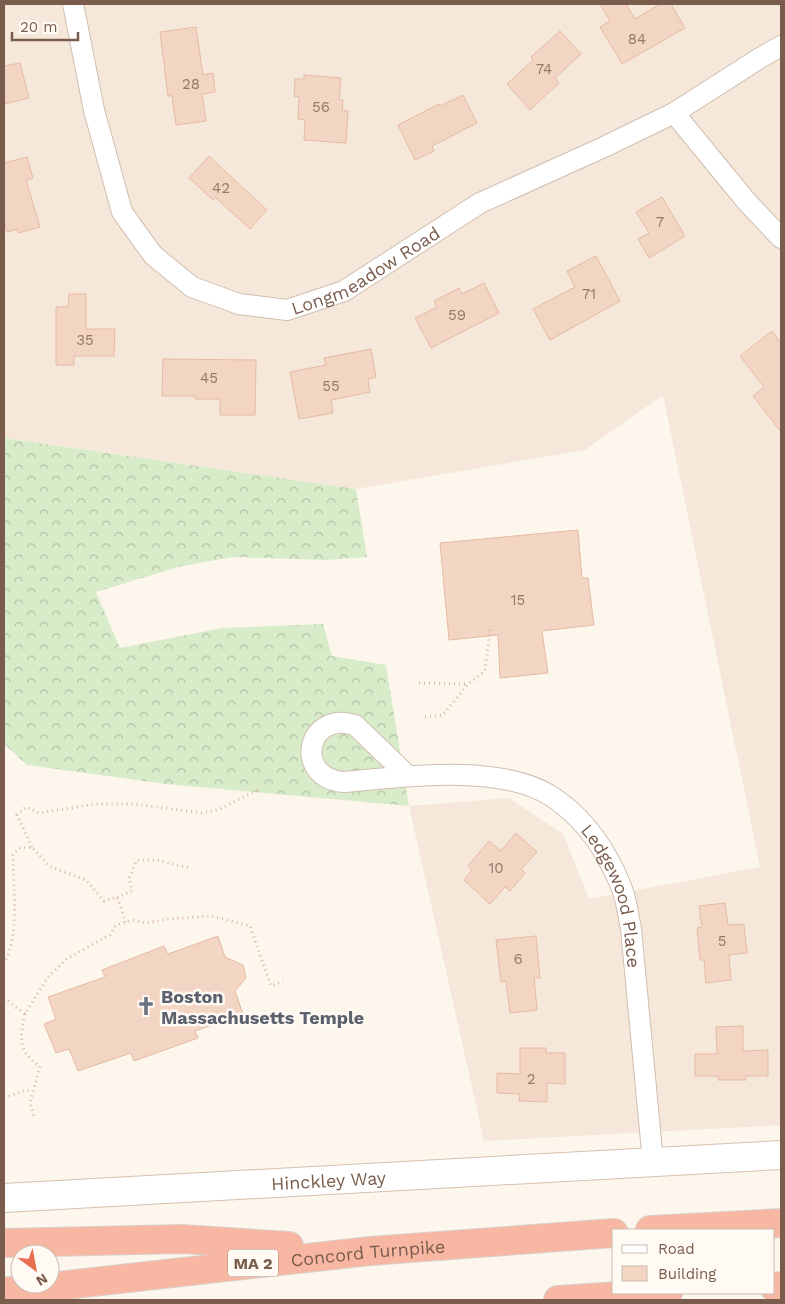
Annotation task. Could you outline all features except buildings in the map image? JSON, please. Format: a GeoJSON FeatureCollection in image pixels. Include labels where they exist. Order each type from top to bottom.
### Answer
{"type":"FeatureCollection","features":[{"type":"Feature","properties":{"kind":"highway"},"geometry":{"type":"LineString","coordinates":[[669,1229],[781,1223]]}},
{"type":"Feature","properties":{"kind":"highway","name":"Concord Turnpike"},"geometry":{"type":"LineString","coordinates":[[4,1292],[370,1251],[612,1233]]}},
{"type":"Feature","properties":{"kind":"highway"},"geometry":{"type":"LineString","coordinates":[[4,1243],[182,1239],[370,1251]]}},
{"type":"Feature","properties":{"kind":"highway"},"geometry":{"type":"LineString","coordinates":[[558,1300],[652,1294]]}},
{"type":"Feature","properties":{"kind":"main road"},"geometry":{"type":"LineString","coordinates":[[653,1162],[781,1155]]}},
{"type":"Feature","properties":{"kind":"main road","name":"Hinckley Way"},"geometry":{"type":"LineString","coordinates":[[4,1198],[653,1162]]}},
{"type":"Feature","properties":{"kind":"street","name":"Longmeadow Road"},"geometry":{"type":"LineString","coordinates":[[73,4],[94,110],[122,212],[153,255],[192,287],[239,304],[287,310],[344,291],[480,203],[604,147],[674,112],[781,46]]}},
{"type":"Feature","properties":{"kind":"street"},"geometry":{"type":"LineString","coordinates":[[674,112],[747,202],[781,238]]}},
{"type":"Feature","properties":{"kind":"street","name":"Ledgewood Place"},"geometry":{"type":"LineString","coordinates":[[408,776],[462,774],[520,782],[550,795],[572,812],[592,834],[606,856],[624,895],[631,929],[653,1162]]}},
{"type":"Feature","properties":{"kind":"path"},"geometry":{"type":"LineString","coordinates":[[426,717],[443,715],[468,684],[485,671],[490,629]]}},
{"type":"Feature","properties":{"kind":"path"},"geometry":{"type":"LineString","coordinates":[[419,683],[468,684]]}},
{"type":"Feature","properties":{"kind":"path"},"geometry":{"type":"LineString","coordinates":[[190,868],[156,860],[136,860],[129,878],[132,891],[104,901],[86,880],[49,866],[32,847],[17,815],[26,807],[39,813],[95,804],[134,804],[203,813],[220,809],[257,790]]}},
{"type":"Feature","properties":{"kind":"path"},"geometry":{"type":"LineString","coordinates":[[4,964],[10,953],[14,920],[12,855],[19,848],[32,847]]}},
{"type":"Feature","properties":{"kind":"path"},"geometry":{"type":"LineString","coordinates":[[117,897],[126,922]]}},
{"type":"Feature","properties":{"kind":"path"},"geometry":{"type":"LineString","coordinates":[[34,1116],[30,1103],[40,1066],[29,1059],[24,1050],[20,1035],[25,1014],[48,977],[68,958],[110,935],[116,925],[133,920],[144,923],[211,916],[250,926],[271,986],[283,981]]}},
{"type":"Feature","properties":{"kind":"path"},"geometry":{"type":"LineString","coordinates":[[4,998],[25,1014]]}},
{"type":"Feature","properties":{"kind":"path"},"geometry":{"type":"LineString","coordinates":[[4,1098],[26,1090],[32,1091]]}},
{"type":"Feature","properties":{"kind":"shaded area"},"geometry":{"type":"Polygon","coordinates":[[[4,4],[781,4],[781,1125],[484,1141],[409,806],[509,798],[563,834],[589,899],[760,867],[663,395],[585,450],[356,489],[4,438],[4,4]]]}},
{"type":"Feature","properties":{"kind":"green space"},"geometry":{"type":"Polygon","coordinates":[[[4,438],[356,489],[367,557],[326,560],[232,557],[178,567],[96,592],[120,648],[222,628],[323,624],[332,656],[386,665],[409,806],[166,784],[27,765],[4,744],[4,438]]]}},
{"type":"Feature","properties":{"kind":"place","name":"Boston Massachusetts Temple"},"geometry":{"type":"Point","coordinates":[146,1006]}}]}
